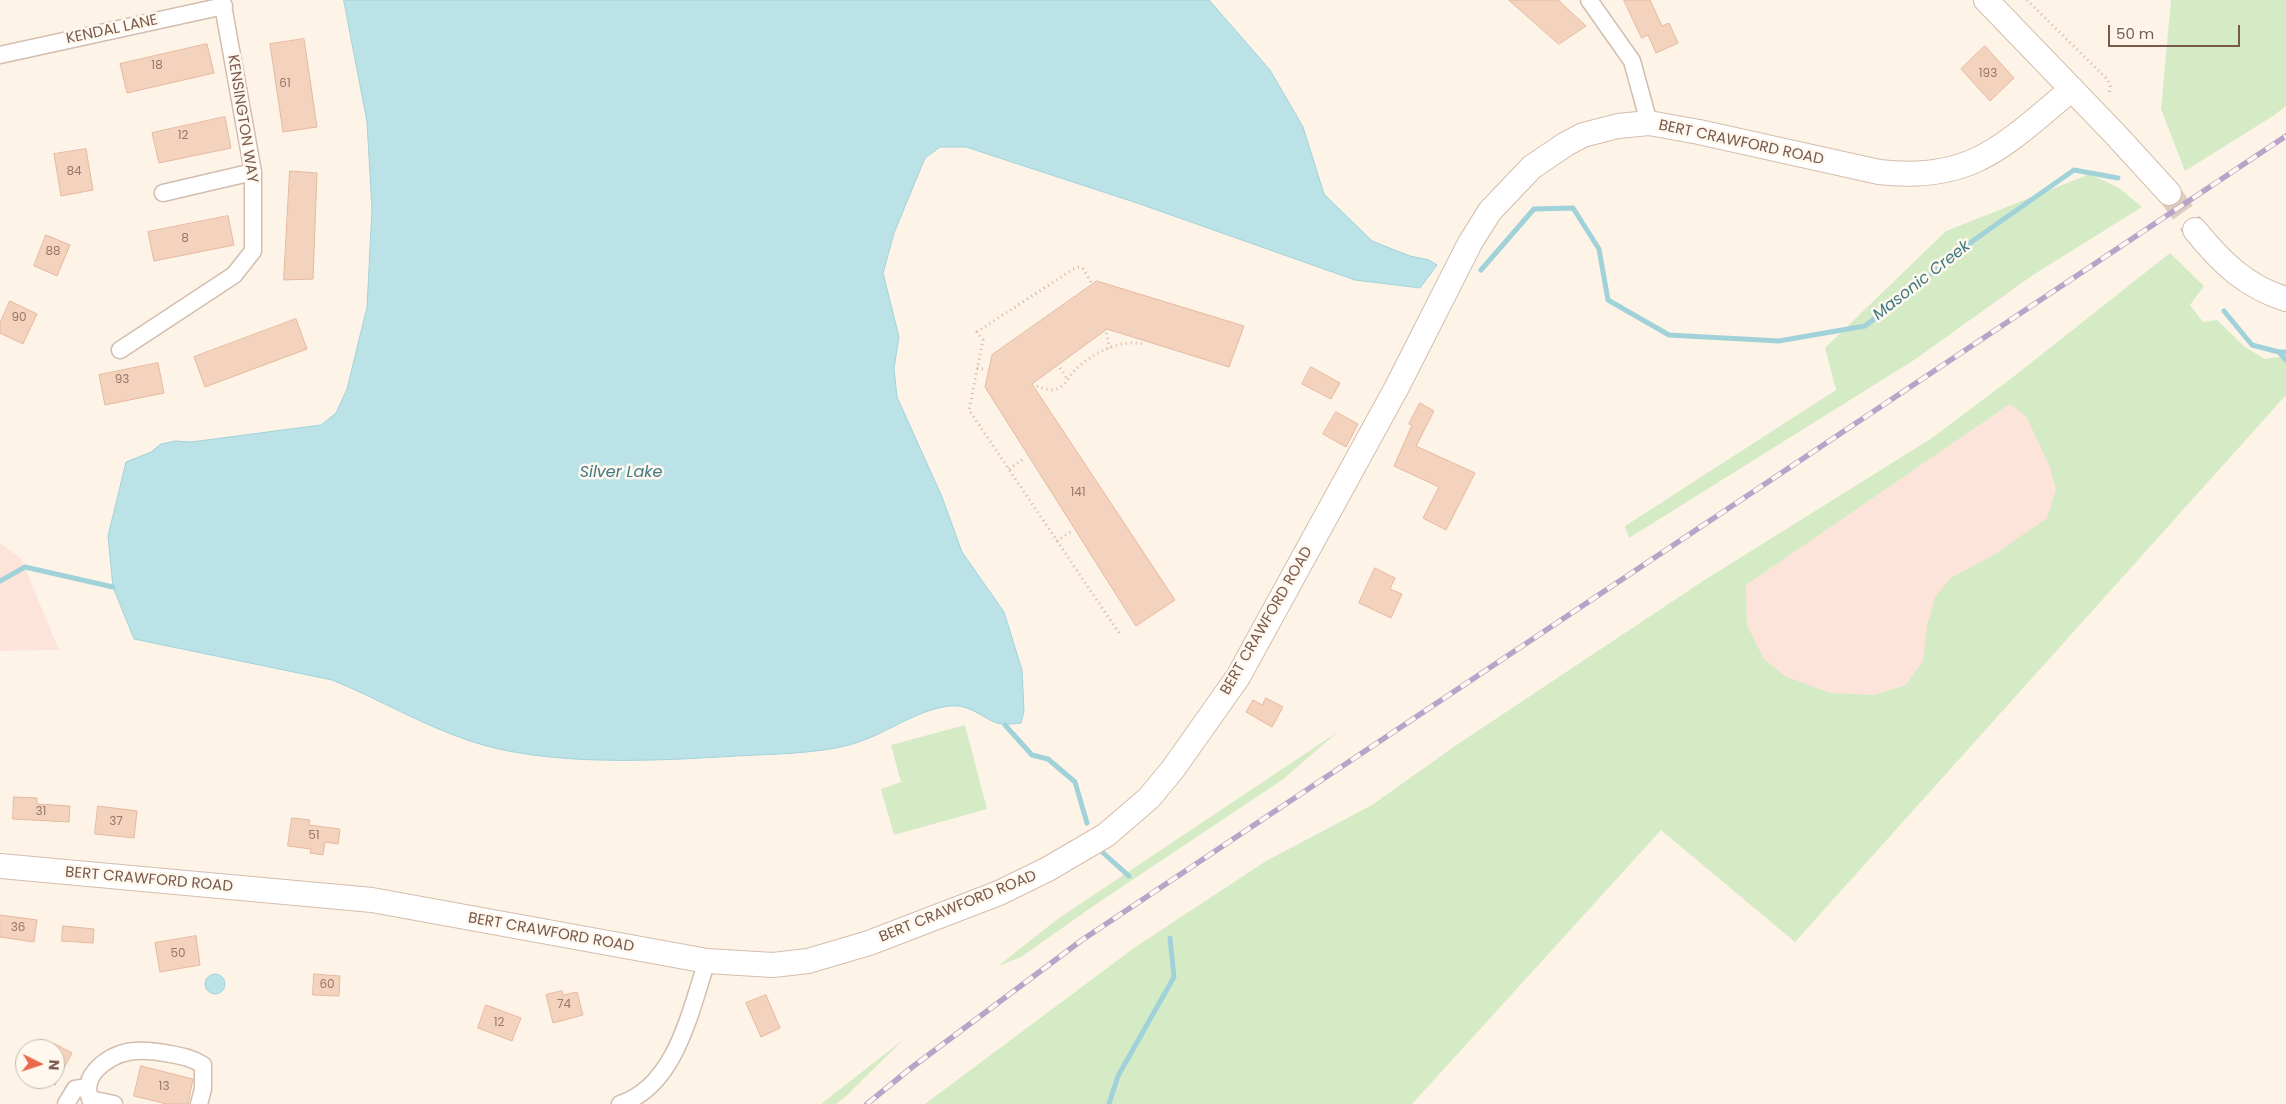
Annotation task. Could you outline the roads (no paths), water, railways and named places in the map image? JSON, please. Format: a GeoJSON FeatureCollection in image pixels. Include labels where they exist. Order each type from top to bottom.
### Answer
{"type":"FeatureCollection","features":[{"type":"Feature","properties":{"kind":"street"},"geometry":{"type":"LineString","coordinates":[[1589,0],[1632,61],[1649,123]]}},
{"type":"Feature","properties":{"kind":"street"},"geometry":{"type":"LineString","coordinates":[[1986,0],[2169,193]]}},
{"type":"Feature","properties":{"kind":"street","name":"KENDAL LANE"},"geometry":{"type":"LineString","coordinates":[[0,55],[223,3]]}},
{"type":"Feature","properties":{"kind":"street","name":"KENSINGTON WAY"},"geometry":{"type":"LineString","coordinates":[[120,350],[234,274],[253,251],[253,172],[223,3]]}},
{"type":"Feature","properties":{"kind":"street","name":"BERT CRAWFORD ROAD"},"geometry":{"type":"LineString","coordinates":[[0,866],[372,900],[707,961],[774,965],[808,961],[869,943],[999,892],[1048,869],[1106,835],[1149,798],[1174,769],[1238,677],[1397,387],[1470,242],[1490,211],[1532,167],[1566,144],[1601,129],[1649,123],[1699,132],[1879,172],[1923,174],[1958,168],[1987,156],[2072,90]]}},
{"type":"Feature","properties":{"kind":"street"},"geometry":{"type":"LineString","coordinates":[[164,194],[253,172]]}},
{"type":"Feature","properties":{"kind":"street"},"geometry":{"type":"LineString","coordinates":[[2195,230],[2228,268],[2249,284],[2286,299]]}},
{"type":"Feature","properties":{"kind":"street"},"geometry":{"type":"LineString","coordinates":[[620,1104],[631,1100],[651,1086],[665,1070],[676,1049],[707,961]]}},
{"type":"Feature","properties":{"kind":"street"},"geometry":{"type":"LineString","coordinates":[[114,1104],[90,1098],[88,1087],[90,1076],[112,1057],[131,1050],[150,1050],[187,1057],[202,1065],[204,1082],[199,1104]]}},
{"type":"Feature","properties":{"kind":"street"},"geometry":{"type":"LineString","coordinates":[[66,1104],[75,1089],[88,1087]]}},
{"type":"Feature","properties":{"kind":"water","name":"Silver Lake"},"geometry":{"type":"Polygon","coordinates":[[[344,0],[1209,0],[1270,70],[1303,127],[1324,194],[1372,241],[1410,256],[1429,260],[1437,265],[1420,288],[1355,280],[1140,204],[966,147],[940,147],[925,158],[894,233],[883,273],[899,337],[894,368],[897,397],[942,497],[962,552],[1004,612],[1022,670],[1024,711],[1021,723],[999,724],[967,708],[950,706],[937,708],[911,718],[862,741],[836,748],[808,752],[671,759],[602,760],[533,755],[500,749],[452,735],[332,680],[134,639],[113,587],[108,536],[126,462],[151,452],[161,444],[175,441],[191,442],[321,425],[336,413],[347,389],[367,307],[372,209],[367,122],[344,0]]]}},
{"type":"Feature","properties":{"kind":"water"},"geometry":{"type":"Polygon","coordinates":[[[215,974],[222,977],[225,984],[222,991],[215,994],[208,991],[205,984],[208,977],[215,974]]]}},
{"type":"Feature","properties":{"kind":"waterway","name":"Masonic Creek"},"geometry":{"type":"LineString","coordinates":[[1481,270],[1534,209],[1573,208],[1599,249],[1608,300],[1669,335],[1779,341],[1865,326],[1974,240],[2074,170],[2118,178]]}},
{"type":"Feature","properties":{"kind":"waterway","name":"Masonic Creek"},"geometry":{"type":"LineString","coordinates":[[2224,311],[2252,345],[2286,352]]}},
{"type":"Feature","properties":{"kind":"waterway","name":"Masonic Creek"},"geometry":{"type":"LineString","coordinates":[[2279,352],[2286,360]]}},
{"type":"Feature","properties":{"kind":"waterway","name":"Masonic Creek"},"geometry":{"type":"LineString","coordinates":[[0,581],[25,567],[113,587]]}},
{"type":"Feature","properties":{"kind":"waterway"},"geometry":{"type":"LineString","coordinates":[[1005,725],[1032,755],[1048,759],[1075,782],[1087,823]]}},
{"type":"Feature","properties":{"kind":"waterway"},"geometry":{"type":"LineString","coordinates":[[1101,851],[1129,876]]}},
{"type":"Feature","properties":{"kind":"waterway"},"geometry":{"type":"LineString","coordinates":[[1109,1104],[1118,1076],[1174,977],[1170,938]]}},
{"type":"Feature","properties":{"kind":"tunnel"},"geometry":{"type":"LineString","coordinates":[[2169,193],[2195,230]]}},
{"type":"Feature","properties":{"kind":"railway"},"geometry":{"type":"LineString","coordinates":[[867,1104],[911,1068],[1082,940],[2286,136]]}}]}
